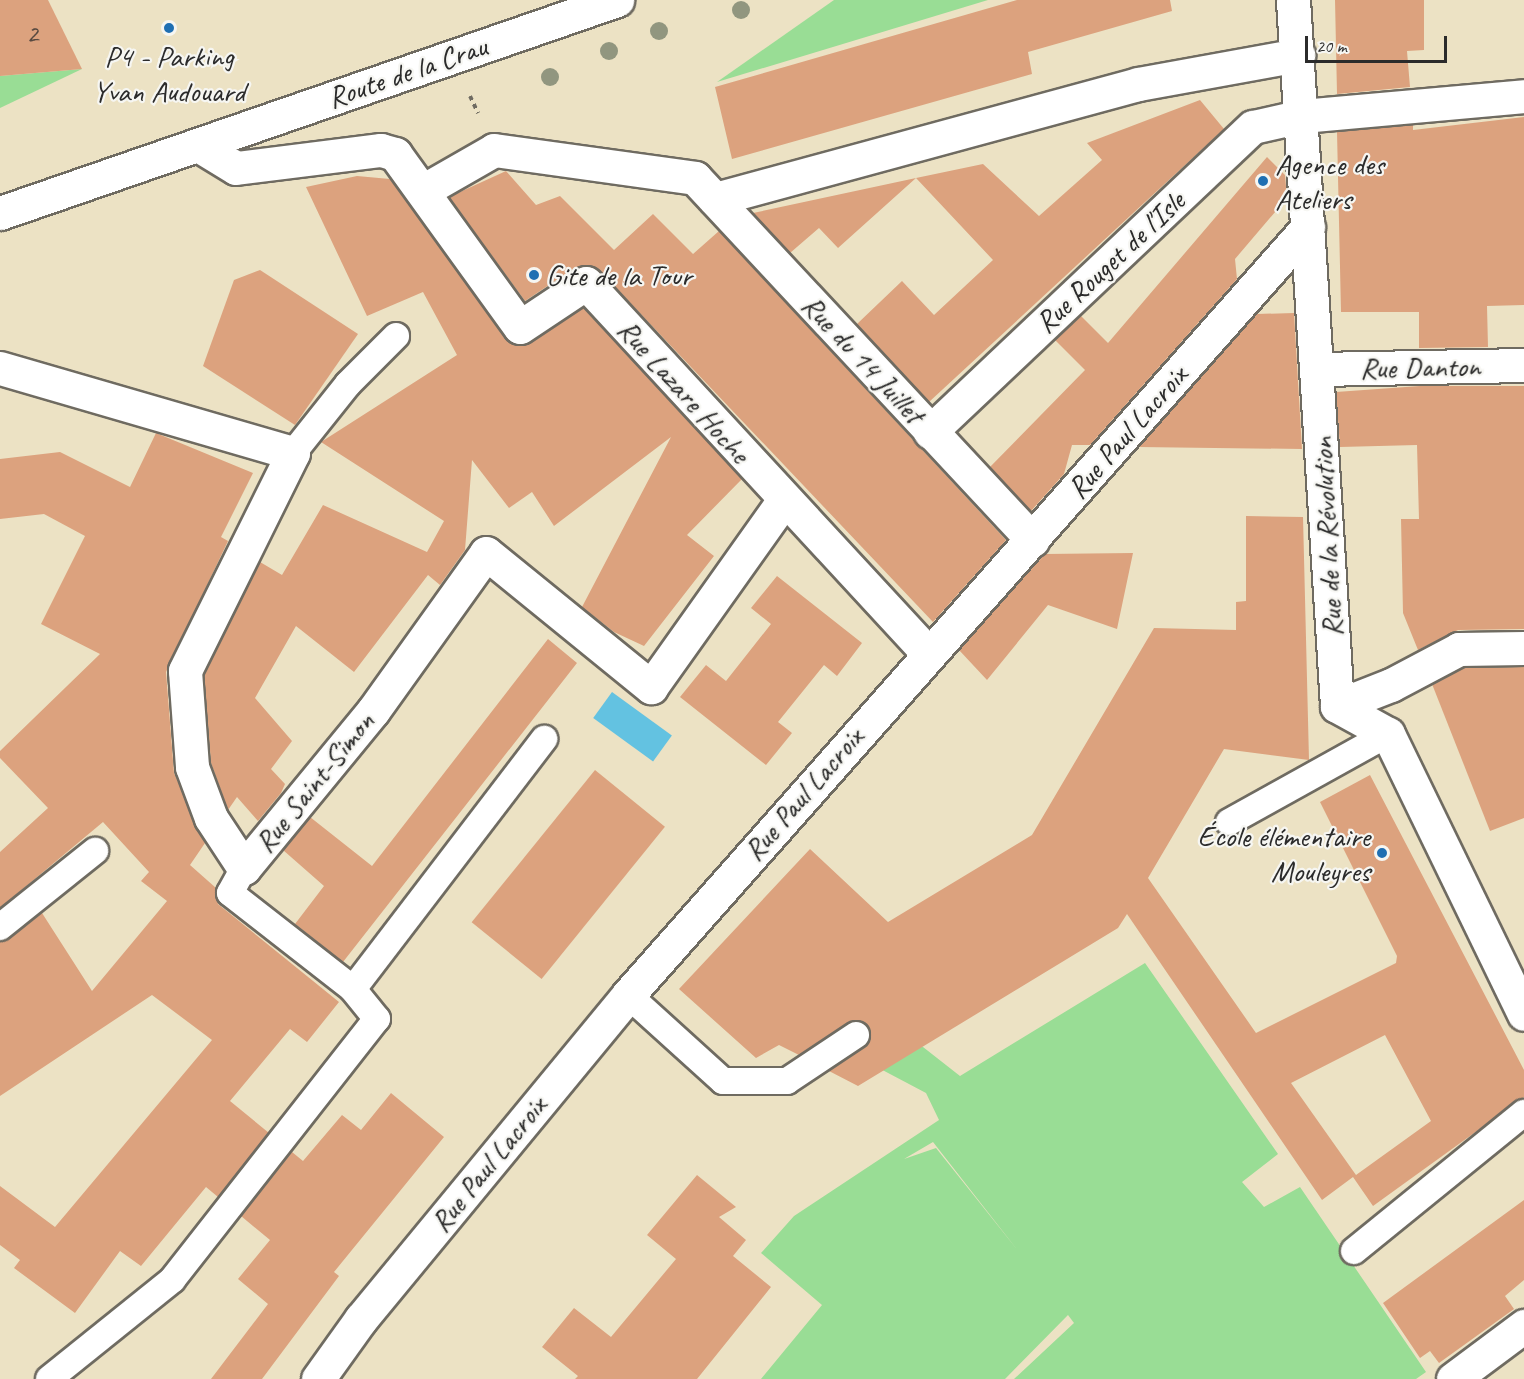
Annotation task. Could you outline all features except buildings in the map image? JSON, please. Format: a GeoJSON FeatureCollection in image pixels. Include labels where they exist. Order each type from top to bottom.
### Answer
{"type":"FeatureCollection","features":[{"type":"Feature","properties":{"kind":"street","name":"Route de la Crau"},"geometry":{"type":"LineString","coordinates":[[0,213],[617,0]]}},
{"type":"Feature","properties":{"kind":"street","name":"Rue de la Révolution"},"geometry":{"type":"LineString","coordinates":[[1293,0],[1337,706]]}},
{"type":"Feature","properties":{"kind":"street"},"geometry":{"type":"LineString","coordinates":[[426,189],[494,150],[705,188],[1138,84],[1298,55]]}},
{"type":"Feature","properties":{"kind":"street","name":"Rue Rouget de l'Isle"},"geometry":{"type":"LineString","coordinates":[[930,432],[1253,127],[1302,116],[1524,96]]}},
{"type":"Feature","properties":{"kind":"street","name":"Route de la Crau"},"geometry":{"type":"LineString","coordinates":[[198,145],[237,168],[381,150],[395,154],[426,189]]}},
{"type":"Feature","properties":{"kind":"street","name":"Rue du 14 Juillet"},"geometry":{"type":"LineString","coordinates":[[705,188],[1032,540]]}},
{"type":"Feature","properties":{"kind":"street","name":"Rue Lazare Hoche"},"geometry":{"type":"LineString","coordinates":[[426,189],[520,327],[586,283],[783,501],[927,652]]}},
{"type":"Feature","properties":{"kind":"street","name":"Rue Paul Lacroix"},"geometry":{"type":"LineString","coordinates":[[318,1379],[361,1319],[628,995],[927,652],[1032,540],[1308,227]]}},
{"type":"Feature","properties":{"kind":"street","name":"Rue Danton"},"geometry":{"type":"LineString","coordinates":[[1317,369],[1524,364]]}},
{"type":"Feature","properties":{"kind":"street"},"geometry":{"type":"LineString","coordinates":[[0,368],[292,453]]}},
{"type":"Feature","properties":{"kind":"street","name":"Rue Saint-Simon"},"geometry":{"type":"LineString","coordinates":[[292,453],[185,671],[192,767],[211,818],[244,868],[373,711],[486,553],[651,687],[783,501]]}},
{"type":"Feature","properties":{"kind":"street"},"geometry":{"type":"LineString","coordinates":[[1337,706],[1391,685],[1459,649],[1524,648]]}},
{"type":"Feature","properties":{"kind":"street"},"geometry":{"type":"LineString","coordinates":[[1337,706],[1388,734],[1524,1014]]}},
{"type":"Feature","properties":{"kind":"street"},"geometry":{"type":"LineString","coordinates":[[1453,1379],[1524,1326]]}},
{"type":"Feature","properties":{"kind":"lane"},"geometry":{"type":"LineString","coordinates":[[292,453],[348,384],[396,336]]}},
{"type":"Feature","properties":{"kind":"lane"},"geometry":{"type":"LineString","coordinates":[[1229,822],[1388,734]]}},
{"type":"Feature","properties":{"kind":"lane"},"geometry":{"type":"LineString","coordinates":[[353,989],[544,739]]}},
{"type":"Feature","properties":{"kind":"lane"},"geometry":{"type":"LineString","coordinates":[[0,927],[94,851]]}},
{"type":"Feature","properties":{"kind":"lane"},"geometry":{"type":"LineString","coordinates":[[49,1379],[172,1280],[377,1019],[353,989],[230,893],[244,868]]}},
{"type":"Feature","properties":{"kind":"lane"},"geometry":{"type":"LineString","coordinates":[[628,995],[723,1081],[787,1081],[856,1035]]}},
{"type":"Feature","properties":{"kind":"lane"},"geometry":{"type":"LineString","coordinates":[[1354,1251],[1524,1113]]}},
{"type":"Feature","properties":{"kind":"path"},"geometry":{"type":"LineString","coordinates":[[453,57],[494,150]]}},
{"type":"Feature","properties":{"kind":"green space"},"geometry":{"type":"Polygon","coordinates":[[[834,0],[988,0],[717,82],[834,0]]]}},
{"type":"Feature","properties":{"kind":"green space"},"geometry":{"type":"Polygon","coordinates":[[[82,69],[0,108],[0,76],[82,69]]]}},
{"type":"Feature","properties":{"kind":"green space"},"geometry":{"type":"Polygon","coordinates":[[[1145,963],[1278,1154],[1242,1182],[1264,1207],[1300,1187],[1426,1372],[1416,1379],[1014,1379],[1074,1323],[1068,1315],[1005,1379],[761,1379],[822,1305],[761,1253],[794,1216],[939,1120],[926,1093],[854,1055],[887,1033],[923,1047],[960,1076],[1145,963]],[[933,1142],[904,1159],[936,1148],[1019,1252],[933,1142]]]}},
{"type":"Feature","properties":{"kind":"water"},"geometry":{"type":"Polygon","coordinates":[[[612,692],[672,735],[653,761],[593,718],[612,692]]]}},
{"type":"Feature","properties":{"kind":"place","name":"P4 - Parking Yvan Audouard"},"geometry":{"type":"Point","coordinates":[169,28]}},
{"type":"Feature","properties":{"kind":"place","name":"Agence des Ateliers"},"geometry":{"type":"Point","coordinates":[1263,181]}},
{"type":"Feature","properties":{"kind":"place","name":"Gite de la Tour"},"geometry":{"type":"Point","coordinates":[534,275]}},
{"type":"Feature","properties":{"kind":"place","name":"École élémentaire Mouleyres"},"geometry":{"type":"Point","coordinates":[1382,853]}}]}
